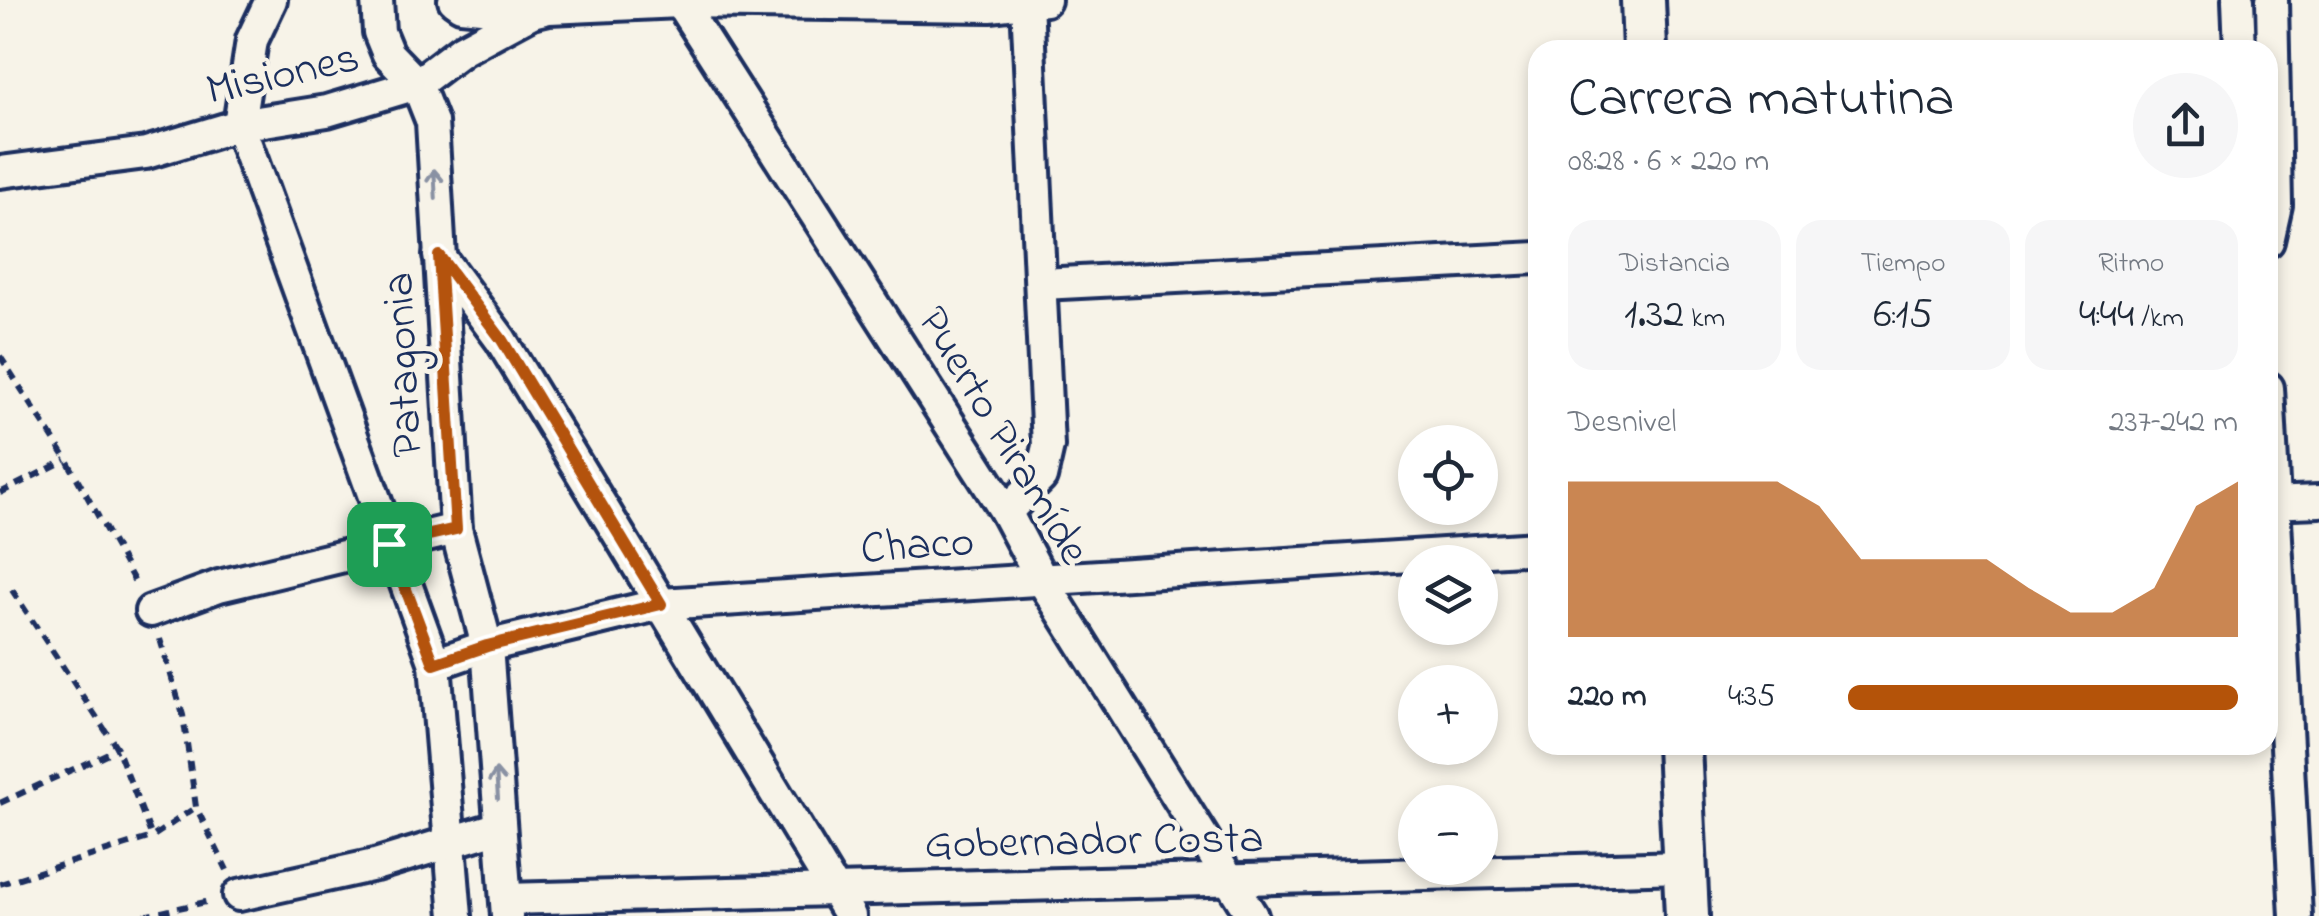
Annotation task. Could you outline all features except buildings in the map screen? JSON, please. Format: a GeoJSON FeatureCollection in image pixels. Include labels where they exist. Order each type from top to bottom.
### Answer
{"type":"FeatureCollection","features":[{"type":"Feature","properties":{"kind":"street"},"geometry":{"type":"LineString","coordinates":[[271,0],[252,40],[238,125],[434,664],[456,916]]}},
{"type":"Feature","properties":{"kind":"street","name":"Patagonia"},"geometry":{"type":"LineString","coordinates":[[376,0],[379,32],[388,54],[417,84],[432,122],[456,529],[487,646],[506,907]]}},
{"type":"Feature","properties":{"kind":"street"},"geometry":{"type":"LineString","coordinates":[[454,0],[461,5],[532,12]]}},
{"type":"Feature","properties":{"kind":"street"},"geometry":{"type":"LineString","coordinates":[[1642,0],[1645,40]]}},
{"type":"Feature","properties":{"kind":"street"},"geometry":{"type":"LineString","coordinates":[[2238,0],[2240,40]]}},
{"type":"Feature","properties":{"kind":"street"},"geometry":{"type":"LineString","coordinates":[[2272,0],[2273,40]]}},
{"type":"Feature","properties":{"kind":"street"},"geometry":{"type":"LineString","coordinates":[[1006,512],[1041,477],[1048,446],[1036,1]]}},
{"type":"Feature","properties":{"kind":"street","name":"Misiones"},"geometry":{"type":"LineString","coordinates":[[0,172],[146,153],[238,125],[327,111],[417,84],[462,50],[532,12],[549,8],[680,2],[990,6],[1036,1]]}},
{"type":"Feature","properties":{"kind":"street","name":"Puerto Piramíde"},"geometry":{"type":"LineString","coordinates":[[680,2],[1006,512],[1041,578],[1252,916]]}},
{"type":"Feature","properties":{"kind":"street"},"geometry":{"type":"LineString","coordinates":[[439,256],[502,340],[850,916]]}},
{"type":"Feature","properties":{"kind":"street"},"geometry":{"type":"LineString","coordinates":[[1042,284],[1528,259]]}},
{"type":"Feature","properties":{"kind":"street"},"geometry":{"type":"LineString","coordinates":[[2278,503],[2319,501]]}},
{"type":"Feature","properties":{"kind":"street"},"geometry":{"type":"LineString","coordinates":[[151,611],[219,586],[456,529]]}},
{"type":"Feature","properties":{"kind":"street","name":"Chaco"},"geometry":{"type":"LineString","coordinates":[[434,664],[487,646],[661,604],[1528,549]]}},
{"type":"Feature","properties":{"kind":"street"},"geometry":{"type":"LineString","coordinates":[[2278,630],[2296,916]]}},
{"type":"Feature","properties":{"kind":"street"},"geometry":{"type":"LineString","coordinates":[[1678,755],[1687,916]]}},
{"type":"Feature","properties":{"kind":"street"},"geometry":{"type":"LineString","coordinates":[[239,895],[375,865],[500,828]]}},
{"type":"Feature","properties":{"kind":"street","name":"Gobernador Costa"},"geometry":{"type":"LineString","coordinates":[[506,907],[832,888],[1230,882],[1684,867]]}},
{"type":"Feature","properties":{"kind":"path"},"geometry":{"type":"LineString","coordinates":[[0,377],[9,372]]}},
{"type":"Feature","properties":{"kind":"path"},"geometry":{"type":"LineString","coordinates":[[0,493],[66,460]]}},
{"type":"Feature","properties":{"kind":"path"},"geometry":{"type":"LineString","coordinates":[[12,590],[117,748],[152,837]]}},
{"type":"Feature","properties":{"kind":"path"},"geometry":{"type":"LineString","coordinates":[[0,803],[117,748]]}},
{"type":"Feature","properties":{"kind":"path"},"geometry":{"type":"LineString","coordinates":[[0,884],[152,837],[196,806]]}},
{"type":"Feature","properties":{"kind":"path"},"geometry":{"type":"LineString","coordinates":[[143,916],[239,895]]}},
{"type":"Feature","properties":{"kind":"route"},"geometry":{"type":"LineString","coordinates":[[439,256],[502,340],[661,604],[487,646],[434,664],[389,544],[456,529],[439,256]]}}]}
